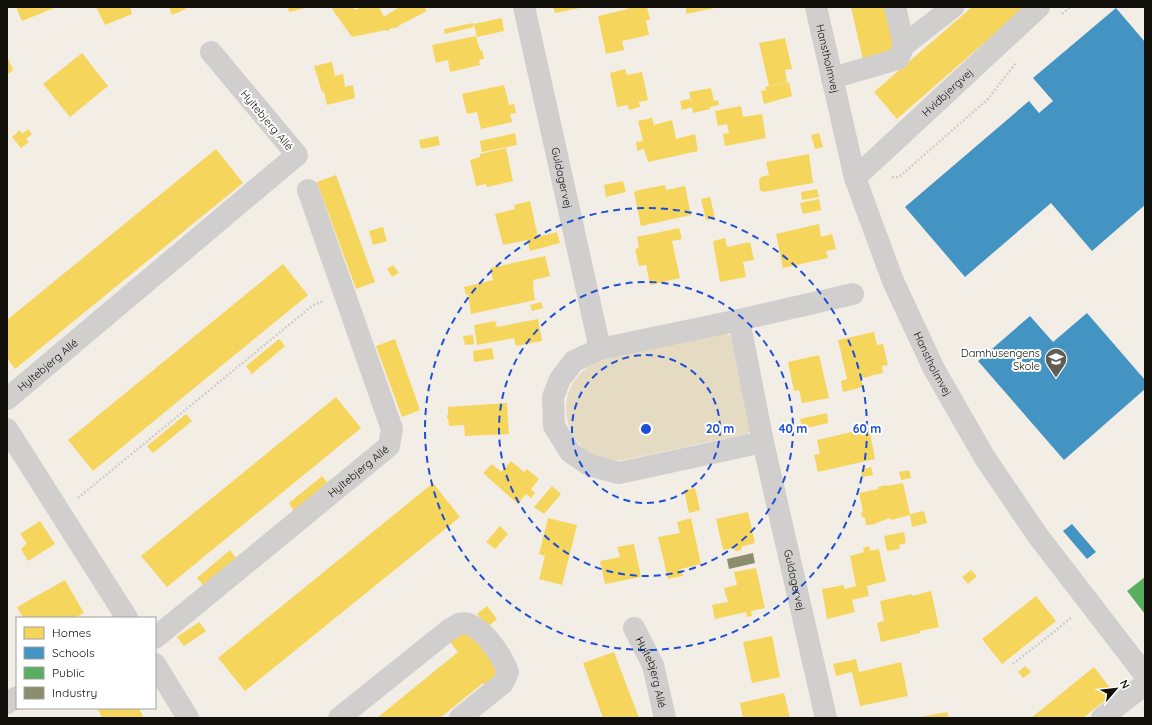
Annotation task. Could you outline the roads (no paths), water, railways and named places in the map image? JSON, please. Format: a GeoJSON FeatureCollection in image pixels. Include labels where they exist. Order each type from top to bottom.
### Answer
{"type":"FeatureCollection","features":[{"type":"Feature","properties":{"kind":"street","name":"Guldagervej"},"geometry":{"type":"LineString","coordinates":[[524,7],[600,349]]}},
{"type":"Feature","properties":{"kind":"street","name":"Hanstholmvej"},"geometry":{"type":"LineString","coordinates":[[816,7],[855,178],[893,281],[934,369],[984,458],[1038,536],[1145,675]]}},
{"type":"Feature","properties":{"kind":"street"},"geometry":{"type":"LineString","coordinates":[[895,7],[904,45]]}},
{"type":"Feature","properties":{"kind":"street"},"geometry":{"type":"LineString","coordinates":[[832,78],[898,59],[904,45],[953,7]]}},
{"type":"Feature","properties":{"kind":"street","name":"Hvidbjergvej"},"geometry":{"type":"LineString","coordinates":[[855,178],[1039,7]]}},
{"type":"Feature","properties":{"kind":"street","name":"Hyltebjerg Allé"},"geometry":{"type":"LineString","coordinates":[[7,399],[297,155],[210,52]]}},
{"type":"Feature","properties":{"kind":"street","name":"Hyltebjerg Allé"},"geometry":{"type":"LineString","coordinates":[[156,637],[389,446],[392,429],[308,190]]}},
{"type":"Feature","properties":{"kind":"street"},"geometry":{"type":"LineString","coordinates":[[763,442],[618,473],[589,465],[570,452],[554,426],[553,397],[560,379],[574,362],[600,349],[853,294]]}},
{"type":"Feature","properties":{"kind":"street","name":"Guldagervej"},"geometry":{"type":"LineString","coordinates":[[739,320],[763,442],[826,718]]}},
{"type":"Feature","properties":{"kind":"street"},"geometry":{"type":"LineString","coordinates":[[7,429],[126,617]]}},
{"type":"Feature","properties":{"kind":"street"},"geometry":{"type":"LineString","coordinates":[[339,718],[450,629],[459,624],[470,625],[481,632],[504,661],[508,672],[503,683],[460,718]]}},
{"type":"Feature","properties":{"kind":"street","name":"Hyltebjerg Allé"},"geometry":{"type":"LineString","coordinates":[[634,628],[653,665],[665,718]]}},
{"type":"Feature","properties":{"kind":"street"},"geometry":{"type":"LineString","coordinates":[[156,666],[188,718]]}},
{"type":"Feature","properties":{"kind":"street"},"geometry":{"type":"LineString","coordinates":[[1102,718],[1145,684]]}},
{"type":"Feature","properties":{"kind":"street"},"geometry":{"type":"LineString","coordinates":[[7,703],[16,698]]}},
{"type":"Feature","properties":{"kind":"place","name":"Damhusengens Skole"},"geometry":{"type":"Point","coordinates":[1056,378]}}]}
